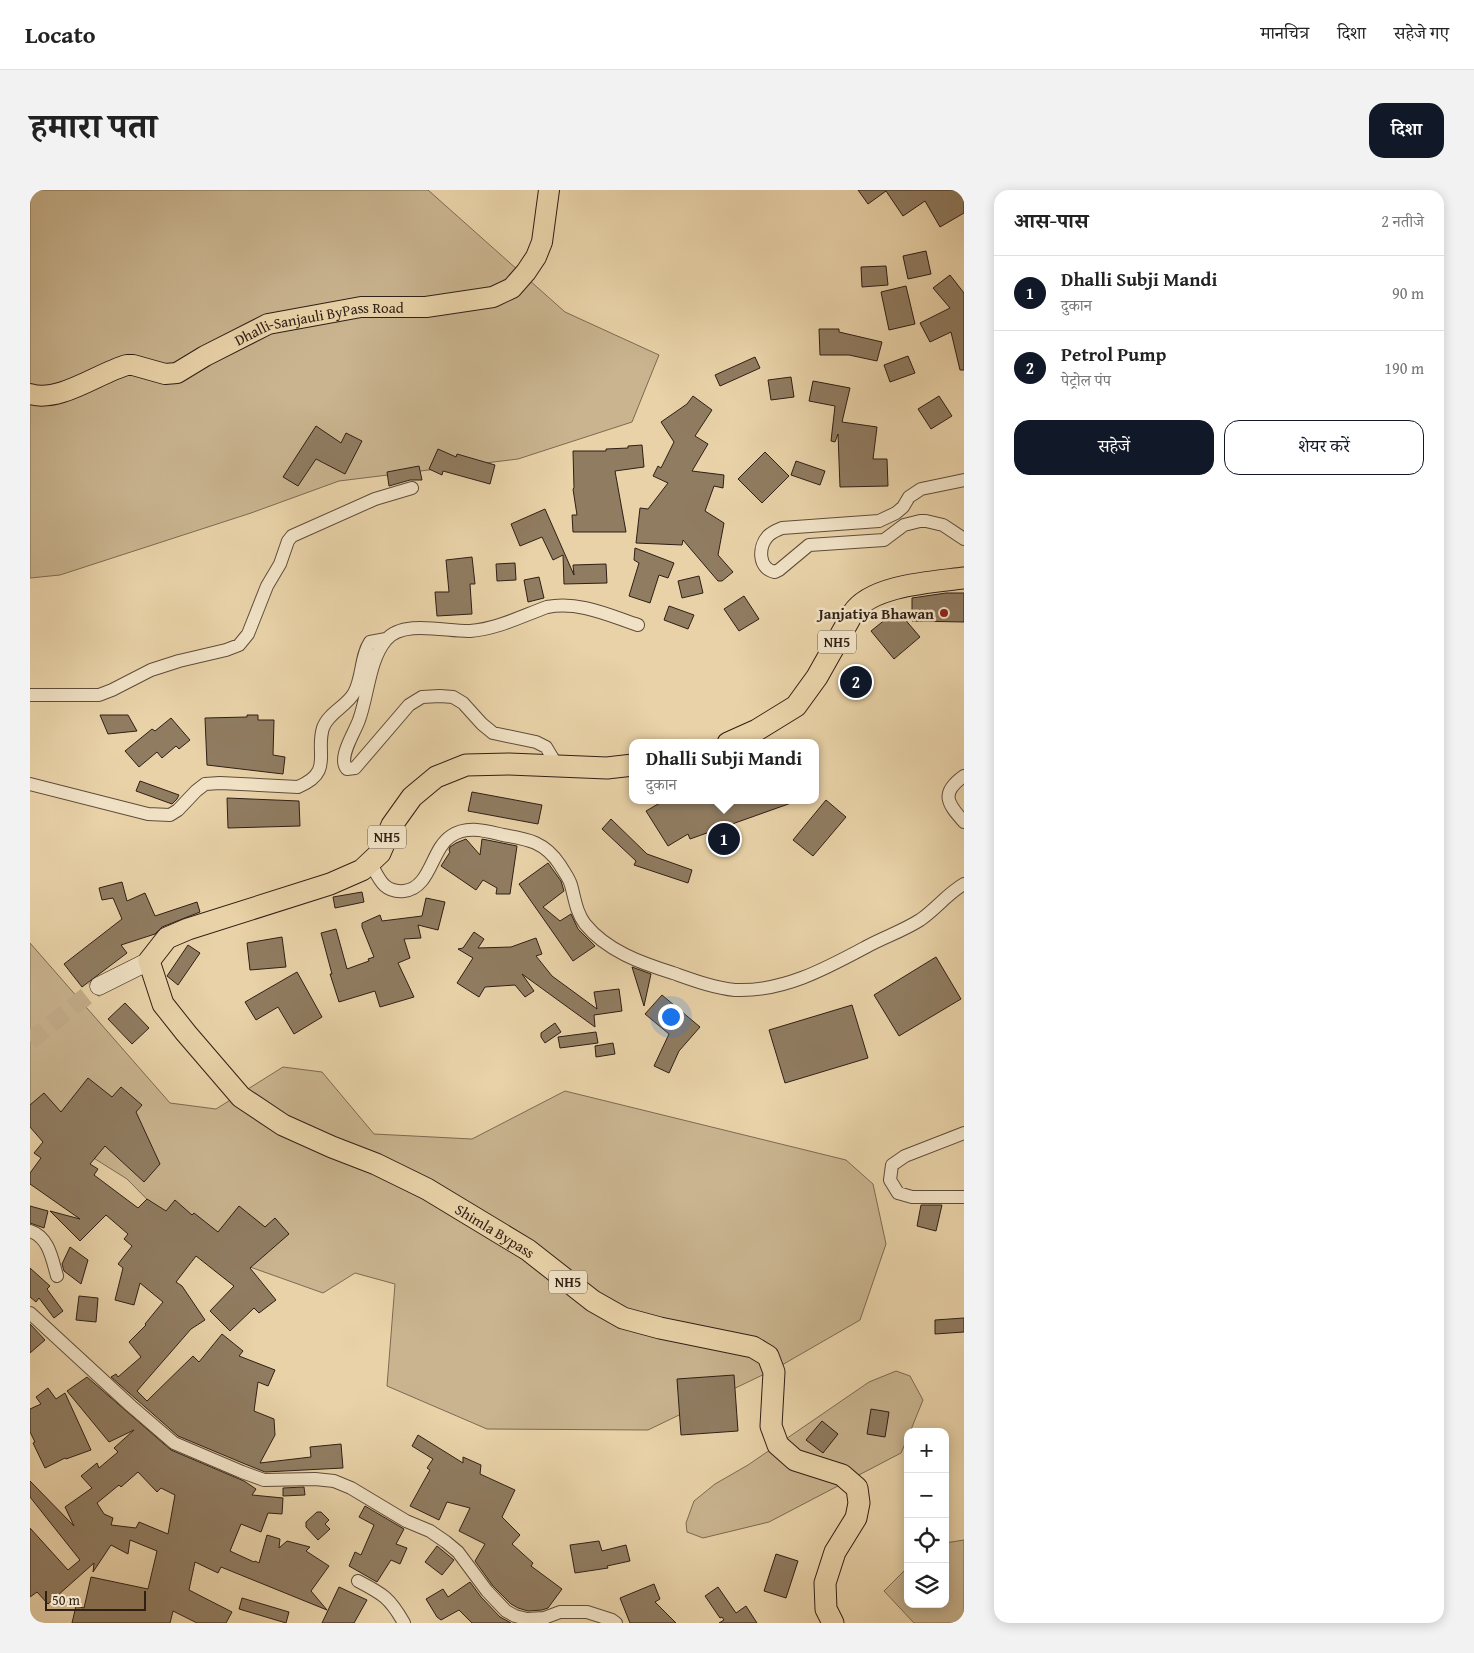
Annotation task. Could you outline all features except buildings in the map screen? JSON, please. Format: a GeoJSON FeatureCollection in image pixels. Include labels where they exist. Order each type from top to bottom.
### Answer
{"type":"FeatureCollection","features":[{"type":"Feature","properties":{"kind":"highway","name":"NH5"},"geometry":{"type":"LineString","coordinates":[[737,739],[757,730],[796,706],[817,677],[853,612],[865,599],[924,582],[964,578]]}},
{"type":"Feature","properties":{"kind":"highway","name":"NH5"},"geometry":{"type":"LineString","coordinates":[[149,961],[167,938],[188,929],[330,884],[362,870],[380,853],[392,825],[412,797],[436,777],[466,765],[509,764],[607,768],[629,765]]}},
{"type":"Feature","properties":{"kind":"highway","name":"Shimla Bypass"},"geometry":{"type":"LineString","coordinates":[[149,961],[163,1004],[186,1033],[241,1097],[283,1124],[332,1148],[376,1164],[427,1189],[528,1250],[594,1301],[623,1318],[660,1328],[753,1347],[768,1356],[774,1372],[771,1426],[778,1445],[795,1460],[842,1475],[857,1488],[859,1503],[856,1518],[835,1552],[825,1583],[826,1609],[833,1623]]}},
{"type":"Feature","properties":{"kind":"main road","name":"Dhalli-Sanjauli ByPass Road"},"geometry":{"type":"LineString","coordinates":[[30,394],[48,396],[70,389],[127,365],[165,374],[177,373],[205,356],[268,324],[360,307],[426,307],[493,297],[512,288],[536,257],[542,242],[549,190]]}},
{"type":"Feature","properties":{"kind":"main road"},"geometry":{"type":"LineString","coordinates":[[99,986],[149,961]]}},
{"type":"Feature","properties":{"kind":"street"},"geometry":{"type":"LineString","coordinates":[[964,480],[921,489],[909,497],[903,507],[896,513],[879,521],[782,528],[774,531],[763,544],[761,561],[765,568],[775,572],[809,545],[884,540],[904,525],[920,521],[943,525],[964,539]]}},
{"type":"Feature","properties":{"kind":"street"},"geometry":{"type":"LineString","coordinates":[[30,695],[99,695],[151,670],[226,650],[239,644],[248,634],[267,586],[280,564],[288,541],[292,536],[367,503],[412,488]]}},
{"type":"Feature","properties":{"kind":"street"},"geometry":{"type":"LineString","coordinates":[[30,784],[160,816],[170,815],[178,810],[205,784],[298,787],[305,784],[320,766],[322,758],[321,737],[324,726],[329,718],[354,694],[365,650],[370,642],[386,639],[394,634],[415,628],[456,631],[493,627],[556,605],[578,605],[638,625]]}},
{"type":"Feature","properties":{"kind":"street"},"geometry":{"type":"LineString","coordinates":[[386,639],[379,651],[359,720],[347,747],[344,763],[347,769],[355,768],[360,763],[409,705],[422,698],[440,696],[453,697],[464,703],[482,724],[493,733],[536,742],[546,747],[558,767]]}},
{"type":"Feature","properties":{"kind":"street"},"geometry":{"type":"LineString","coordinates":[[964,776],[953,784],[948,793],[951,807],[964,822]]}},
{"type":"Feature","properties":{"kind":"street"},"geometry":{"type":"LineString","coordinates":[[370,862],[381,882],[387,888],[396,892],[410,890],[420,884],[441,847],[450,836],[459,832],[475,830],[538,843],[556,859],[567,876],[577,910],[585,924],[610,947],[642,964],[716,987],[735,990],[756,989],[784,984],[815,974],[922,919],[951,892],[964,884]]}},
{"type":"Feature","properties":{"kind":"street"},"geometry":{"type":"LineString","coordinates":[[964,1133],[905,1156],[892,1165],[890,1180],[898,1192],[912,1197],[964,1198]]}},
{"type":"Feature","properties":{"kind":"street"},"geometry":{"type":"LineString","coordinates":[[30,1231],[42,1238],[48,1248],[57,1276]]}},
{"type":"Feature","properties":{"kind":"street"},"geometry":{"type":"LineString","coordinates":[[30,1313],[174,1444],[264,1480],[334,1481],[351,1488],[406,1521],[430,1531],[446,1542],[458,1552],[506,1611],[515,1616],[527,1619],[544,1618],[560,1612],[587,1612],[616,1623]]}},
{"type":"Feature","properties":{"kind":"street"},"geometry":{"type":"LineString","coordinates":[[358,1581],[382,1594],[396,1609],[404,1623]]}},
{"type":"Feature","properties":{"kind":"shaded area"},"geometry":{"type":"Polygon","coordinates":[[[30,190],[428,190],[565,312],[659,355],[632,422],[518,459],[339,481],[251,513],[60,575],[30,578],[30,190]]]}},
{"type":"Feature","properties":{"kind":"shaded area"},"geometry":{"type":"Polygon","coordinates":[[[30,943],[170,1103],[216,1109],[283,1067],[322,1072],[374,1134],[472,1139],[565,1091],[846,1160],[873,1184],[886,1244],[860,1320],[775,1369],[648,1430],[487,1429],[387,1386],[395,1284],[355,1273],[323,1293],[194,1247],[127,1179],[30,1118],[30,943]]]}},
{"type":"Feature","properties":{"kind":"shaded area"},"geometry":{"type":"Polygon","coordinates":[[[896,1371],[910,1376],[923,1400],[912,1428],[904,1428],[904,1446],[901,1453],[769,1522],[703,1538],[687,1532],[686,1523],[694,1501],[715,1484],[748,1465],[869,1382],[896,1371]]]}},
{"type":"Feature","properties":{"kind":"shaded area"},"geometry":{"type":"Polygon","coordinates":[[[964,1540],[964,1623],[914,1623],[884,1591],[904,1571],[904,1608],[949,1608],[949,1542],[964,1540]]]}},
{"type":"Feature","properties":{"kind":"tunnel"},"geometry":{"type":"LineString","coordinates":[[30,1041],[99,986]]}},
{"type":"Feature","properties":{"kind":"place","name":"Janjatiya Bhawan"},"geometry":{"type":"Point","coordinates":[944,613]}},
{"type":"Feature","properties":{"kind":"place","name":"Petrol Pump"},"geometry":{"type":"Point","coordinates":[856,682]}},
{"type":"Feature","properties":{"kind":"place","name":"Dhalli Subji Mandi"},"geometry":{"type":"Point","coordinates":[724,839]}}]}
